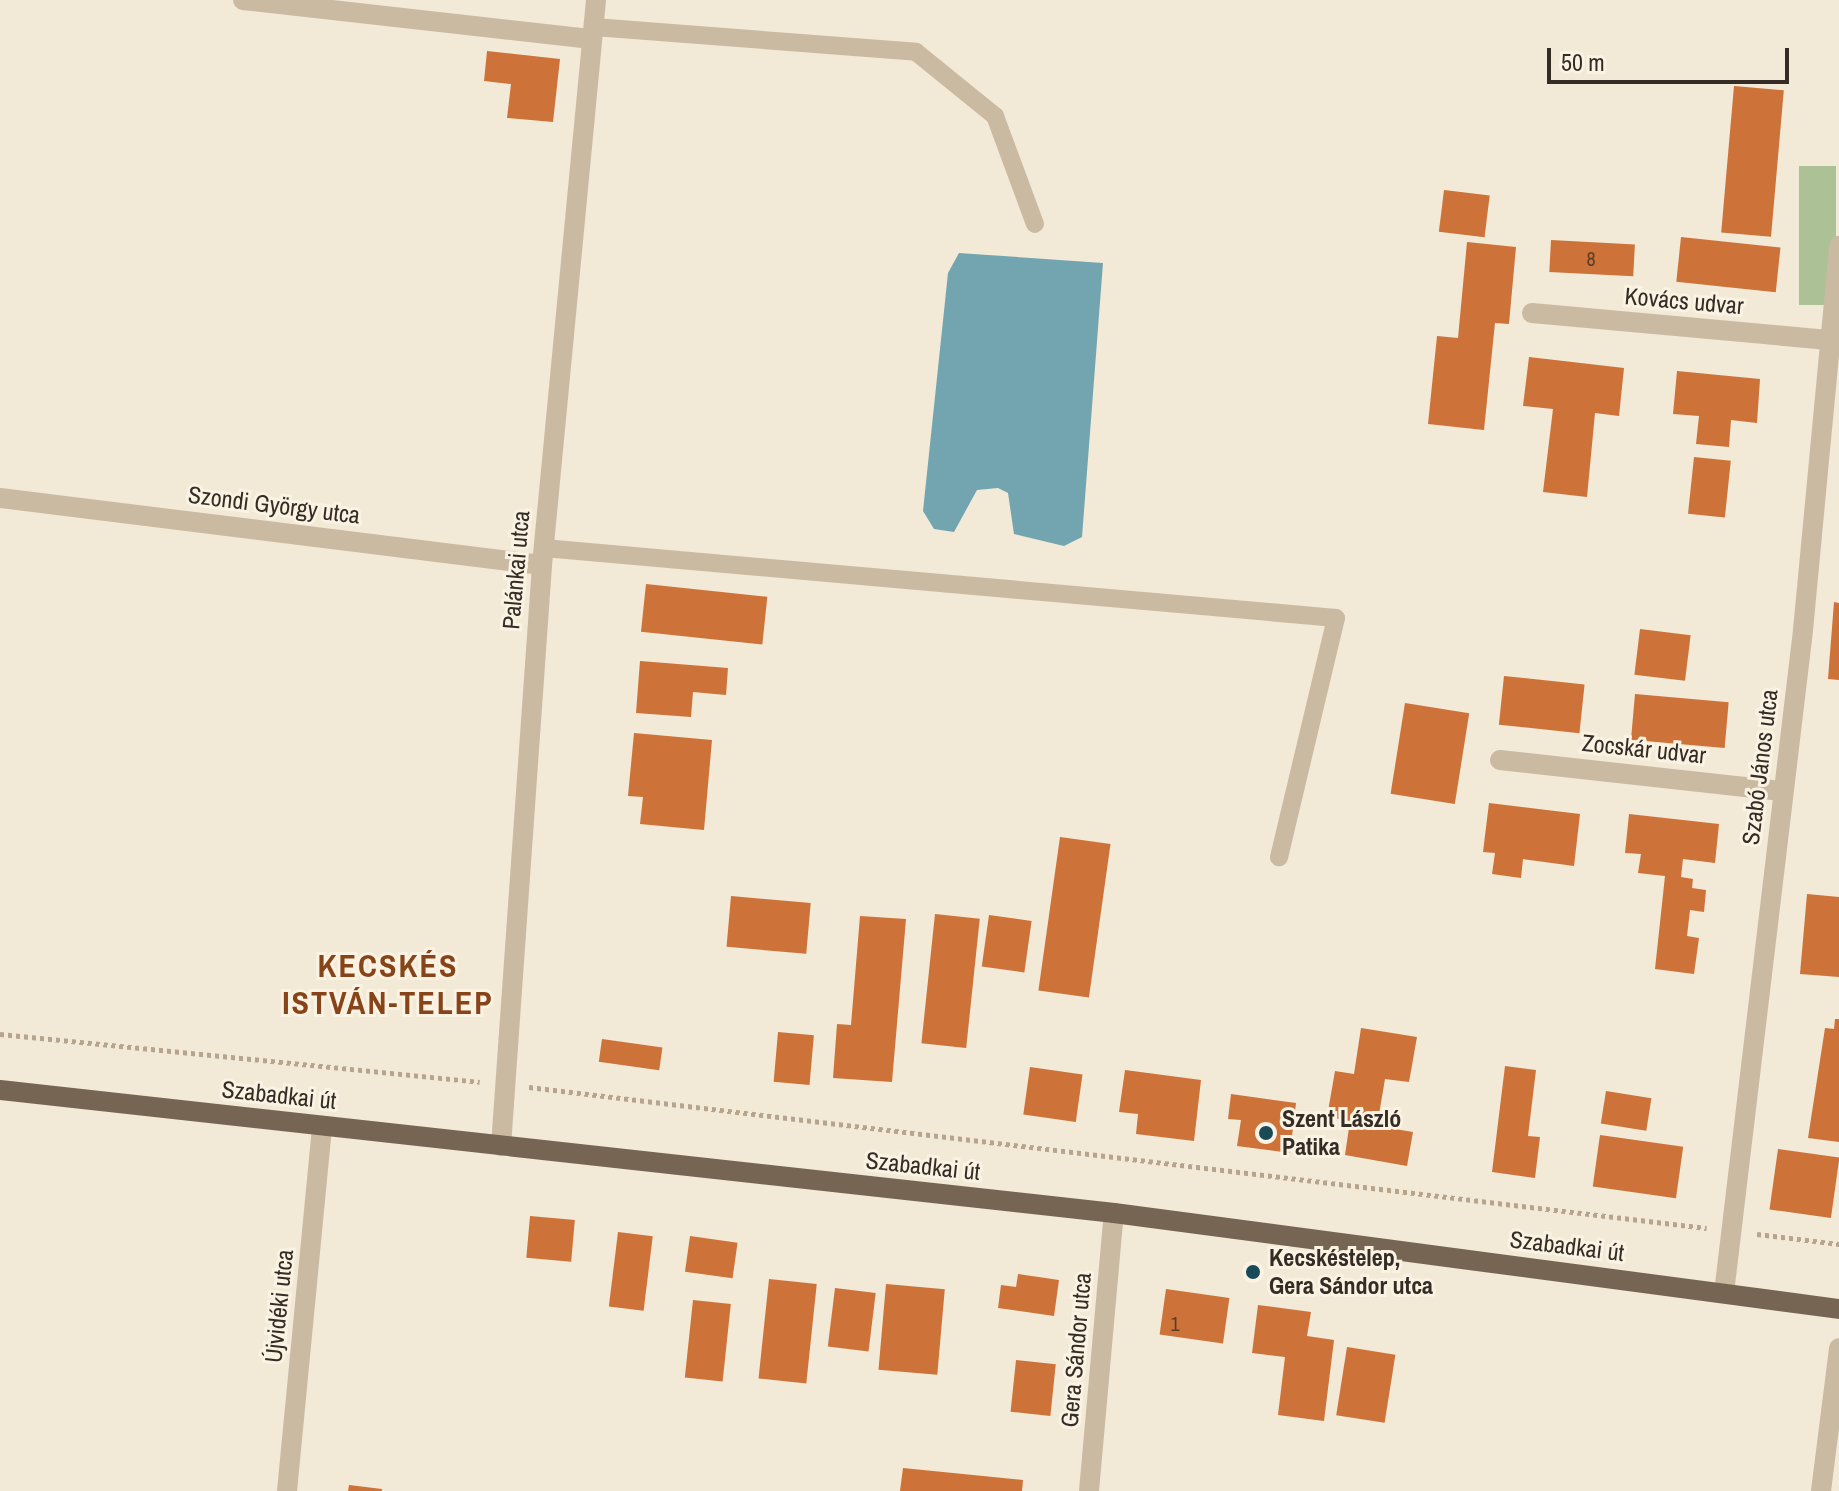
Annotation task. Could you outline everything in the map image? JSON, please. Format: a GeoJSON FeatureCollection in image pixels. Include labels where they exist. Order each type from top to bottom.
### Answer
{"type":"FeatureCollection","features":[{"type":"Feature","properties":{"kind":"main road","name":"Szabadkai út"},"geometry":{"type":"LineString","coordinates":[[0,1090],[1114,1213],[1839,1309]]}},
{"type":"Feature","properties":{"kind":"street"},"geometry":{"type":"LineString","coordinates":[[243,0],[593,33]]}},
{"type":"Feature","properties":{"kind":"street","name":"Palánkai utca"},"geometry":{"type":"LineString","coordinates":[[501,1146],[503,1084],[543,556],[596,0]]}},
{"type":"Feature","properties":{"kind":"street","name":"Szabó János utca"},"geometry":{"type":"LineString","coordinates":[[1724,1293],[1734,1231],[1783,791],[1839,246]]}},
{"type":"Feature","properties":{"kind":"street","name":"Kovács udvar"},"geometry":{"type":"LineString","coordinates":[[1532,313],[1831,340]]}},
{"type":"Feature","properties":{"kind":"street","name":"Szondi György utca"},"geometry":{"type":"LineString","coordinates":[[0,498],[543,556]]}},
{"type":"Feature","properties":{"kind":"street","name":"Zocskár udvar"},"geometry":{"type":"LineString","coordinates":[[1500,760],[1783,791]]}},
{"type":"Feature","properties":{"kind":"street","name":"Újvidéki utca"},"geometry":{"type":"LineString","coordinates":[[287,1491],[322,1126]]}},
{"type":"Feature","properties":{"kind":"street","name":"Gera Sándor utca"},"geometry":{"type":"LineString","coordinates":[[1089,1491],[1114,1213]]}},
{"type":"Feature","properties":{"kind":"street"},"geometry":{"type":"LineString","coordinates":[[1821,1491],[1839,1348]]}},
{"type":"Feature","properties":{"kind":"lane"},"geometry":{"type":"LineString","coordinates":[[593,33],[916,52],[995,116],[1035,224]]}},
{"type":"Feature","properties":{"kind":"lane"},"geometry":{"type":"LineString","coordinates":[[543,556],[1336,618],[1279,857]]}},
{"type":"Feature","properties":{"kind":"path"},"geometry":{"type":"LineString","coordinates":[[0,1034],[503,1084],[1839,1244]]}},
{"type":"Feature","properties":{"kind":"green space"},"geometry":{"type":"Polygon","coordinates":[[[1799,166],[1836,166],[1836,305],[1799,305],[1799,166]]]}},
{"type":"Feature","properties":{"kind":"water"},"geometry":{"type":"Polygon","coordinates":[[[959,253],[1103,263],[1082,537],[1064,546],[1014,534],[1008,493],[998,488],[977,490],[954,532],[934,529],[923,511],[948,273],[959,253]]]}},
{"type":"Feature","properties":{"kind":"building"},"geometry":{"type":"Polygon","coordinates":[[[487,51],[560,59],[553,122],[507,118],[511,84],[484,81],[487,51]]]}},
{"type":"Feature","properties":{"kind":"building"},"geometry":{"type":"Polygon","coordinates":[[[1734,86],[1784,90],[1771,237],[1721,232],[1734,86]]]}},
{"type":"Feature","properties":{"kind":"building"},"geometry":{"type":"Polygon","coordinates":[[[1444,190],[1490,196],[1485,237],[1439,232],[1444,190]]]}},
{"type":"Feature","properties":{"kind":"building"},"geometry":{"type":"Polygon","coordinates":[[[1681,237],[1780,247],[1776,292],[1676,282],[1681,237]]]}},
{"type":"Feature","properties":{"kind":"building"},"geometry":{"type":"Polygon","coordinates":[[[1551,240],[1635,244],[1633,276],[1549,272],[1551,240]]]}},
{"type":"Feature","properties":{"kind":"building"},"geometry":{"type":"Polygon","coordinates":[[[1467,242],[1516,247],[1509,324],[1495,323],[1484,430],[1428,424],[1437,336],[1458,338],[1467,242]]]}},
{"type":"Feature","properties":{"kind":"building"},"geometry":{"type":"Polygon","coordinates":[[[1529,357],[1624,368],[1619,416],[1595,413],[1587,497],[1543,492],[1553,409],[1523,406],[1529,357]]]}},
{"type":"Feature","properties":{"kind":"building"},"geometry":{"type":"Polygon","coordinates":[[[1677,371],[1760,379],[1757,423],[1731,420],[1729,447],[1696,444],[1699,416],[1673,414],[1677,371]]]}},
{"type":"Feature","properties":{"kind":"building"},"geometry":{"type":"Polygon","coordinates":[[[1694,457],[1731,461],[1725,518],[1688,514],[1694,457]]]}},
{"type":"Feature","properties":{"kind":"building"},"geometry":{"type":"Polygon","coordinates":[[[646,584],[767,597],[762,644],[641,632],[646,584]]]}},
{"type":"Feature","properties":{"kind":"building"},"geometry":{"type":"Polygon","coordinates":[[[1834,602],[1839,603],[1839,680],[1828,679],[1834,602]]]}},
{"type":"Feature","properties":{"kind":"building"},"geometry":{"type":"Polygon","coordinates":[[[1640,629],[1691,635],[1685,681],[1634,675],[1640,629]]]}},
{"type":"Feature","properties":{"kind":"building"},"geometry":{"type":"Polygon","coordinates":[[[640,661],[728,668],[726,695],[693,692],[691,717],[636,713],[640,661]]]}},
{"type":"Feature","properties":{"kind":"building"},"geometry":{"type":"Polygon","coordinates":[[[1504,676],[1585,684],[1579,733],[1499,725],[1504,676]]]}},
{"type":"Feature","properties":{"kind":"building"},"geometry":{"type":"Polygon","coordinates":[[[1635,694],[1729,702],[1725,748],[1631,740],[1635,694]]]}},
{"type":"Feature","properties":{"kind":"building"},"geometry":{"type":"Polygon","coordinates":[[[1405,703],[1469,713],[1455,804],[1391,794],[1405,703]]]}},
{"type":"Feature","properties":{"kind":"building"},"geometry":{"type":"Polygon","coordinates":[[[634,733],[712,740],[704,830],[640,824],[643,797],[628,796],[634,733]]]}},
{"type":"Feature","properties":{"kind":"building"},"geometry":{"type":"Polygon","coordinates":[[[1489,803],[1580,814],[1574,866],[1523,859],[1521,878],[1492,874],[1495,853],[1483,852],[1489,803]]]}},
{"type":"Feature","properties":{"kind":"building"},"geometry":{"type":"Polygon","coordinates":[[[1629,814],[1719,824],[1715,863],[1683,859],[1681,877],[1693,879],[1692,888],[1706,890],[1704,912],[1690,910],[1687,936],[1699,938],[1694,974],[1655,969],[1665,876],[1638,873],[1641,854],[1625,853],[1629,814]]]}},
{"type":"Feature","properties":{"kind":"building"},"geometry":{"type":"Polygon","coordinates":[[[1060,837],[1111,844],[1089,998],[1038,990],[1060,837]]]}},
{"type":"Feature","properties":{"kind":"building"},"geometry":{"type":"Polygon","coordinates":[[[1807,894],[1839,897],[1839,977],[1800,974],[1807,894]]]}},
{"type":"Feature","properties":{"kind":"building"},"geometry":{"type":"Polygon","coordinates":[[[731,896],[811,903],[806,954],[727,947],[731,896]]]}},
{"type":"Feature","properties":{"kind":"building"},"geometry":{"type":"Polygon","coordinates":[[[935,914],[980,919],[966,1048],[921,1043],[935,914]]]}},
{"type":"Feature","properties":{"kind":"building"},"geometry":{"type":"Polygon","coordinates":[[[989,915],[1032,921],[1024,972],[982,966],[989,915]]]}},
{"type":"Feature","properties":{"kind":"building"},"geometry":{"type":"Polygon","coordinates":[[[860,916],[906,919],[892,1082],[833,1078],[837,1024],[851,1025],[860,916]]]}},
{"type":"Feature","properties":{"kind":"building"},"geometry":{"type":"Polygon","coordinates":[[[1835,1019],[1839,1019],[1839,1142],[1808,1138],[1825,1028],[1834,1029],[1835,1019]]]}},
{"type":"Feature","properties":{"kind":"building"},"geometry":{"type":"Polygon","coordinates":[[[1361,1028],[1417,1037],[1409,1082],[1385,1079],[1377,1126],[1413,1132],[1407,1166],[1345,1155],[1350,1121],[1327,1117],[1335,1071],[1354,1074],[1361,1028]]]}},
{"type":"Feature","properties":{"kind":"building"},"geometry":{"type":"Polygon","coordinates":[[[778,1032],[814,1035],[810,1085],[774,1082],[778,1032]]]}},
{"type":"Feature","properties":{"kind":"building"},"geometry":{"type":"Polygon","coordinates":[[[602,1039],[662,1047],[659,1070],[599,1062],[602,1039]]]}},
{"type":"Feature","properties":{"kind":"building"},"geometry":{"type":"Polygon","coordinates":[[[1505,1066],[1536,1070],[1528,1136],[1540,1137],[1535,1178],[1492,1172],[1505,1066]]]}},
{"type":"Feature","properties":{"kind":"building"},"geometry":{"type":"Polygon","coordinates":[[[1030,1067],[1082,1074],[1076,1122],[1023,1115],[1030,1067]]]}},
{"type":"Feature","properties":{"kind":"building"},"geometry":{"type":"Polygon","coordinates":[[[1125,1070],[1201,1080],[1194,1141],[1136,1134],[1138,1114],[1119,1112],[1125,1070]]]}},
{"type":"Feature","properties":{"kind":"building"},"geometry":{"type":"Polygon","coordinates":[[[1606,1091],[1651,1098],[1646,1131],[1601,1124],[1606,1091]]]}},
{"type":"Feature","properties":{"kind":"building","name":"Szent László Patika"},"geometry":{"type":"Polygon","coordinates":[[[1231,1094],[1296,1103],[1290,1153],[1237,1146],[1241,1120],[1228,1119],[1231,1094]]]}},
{"type":"Feature","properties":{"kind":"building"},"geometry":{"type":"Polygon","coordinates":[[[1600,1135],[1683,1147],[1676,1198],[1593,1186],[1600,1135]]]}},
{"type":"Feature","properties":{"kind":"building"},"geometry":{"type":"Polygon","coordinates":[[[1778,1149],[1839,1158],[1831,1218],[1770,1209],[1778,1149]]]}},
{"type":"Feature","properties":{"kind":"building"},"geometry":{"type":"Polygon","coordinates":[[[530,1216],[575,1220],[571,1262],[526,1258],[530,1216]]]}},
{"type":"Feature","properties":{"kind":"building"},"geometry":{"type":"Polygon","coordinates":[[[618,1232],[653,1236],[644,1311],[609,1306],[618,1232]]]}},
{"type":"Feature","properties":{"kind":"building"},"geometry":{"type":"Polygon","coordinates":[[[690,1236],[738,1243],[733,1278],[685,1272],[690,1236]]]}},
{"type":"Feature","properties":{"kind":"building"},"geometry":{"type":"Polygon","coordinates":[[[1018,1274],[1059,1280],[1054,1316],[998,1308],[1001,1285],[1016,1287],[1018,1274]]]}},
{"type":"Feature","properties":{"kind":"building"},"geometry":{"type":"Polygon","coordinates":[[[769,1279],[817,1284],[806,1383],[759,1378],[769,1279]]]}},
{"type":"Feature","properties":{"kind":"building"},"geometry":{"type":"Polygon","coordinates":[[[886,1284],[945,1289],[937,1375],[879,1370],[886,1284]]]}},
{"type":"Feature","properties":{"kind":"building"},"geometry":{"type":"Polygon","coordinates":[[[835,1288],[876,1293],[869,1352],[828,1347],[835,1288]]]}},
{"type":"Feature","properties":{"kind":"building"},"geometry":{"type":"Polygon","coordinates":[[[1166,1289],[1229,1298],[1223,1343],[1160,1335],[1166,1289]]]}},
{"type":"Feature","properties":{"kind":"building"},"geometry":{"type":"Polygon","coordinates":[[[693,1300],[731,1304],[723,1382],[685,1378],[693,1300]]]}},
{"type":"Feature","properties":{"kind":"building"},"geometry":{"type":"Polygon","coordinates":[[[1258,1305],[1311,1312],[1307,1336],[1334,1340],[1324,1421],[1278,1415],[1285,1357],[1252,1353],[1258,1305]]]}},
{"type":"Feature","properties":{"kind":"building"},"geometry":{"type":"Polygon","coordinates":[[[1347,1347],[1395,1355],[1385,1423],[1336,1415],[1347,1347]]]}},
{"type":"Feature","properties":{"kind":"building"},"geometry":{"type":"Polygon","coordinates":[[[1016,1360],[1056,1364],[1050,1416],[1011,1412],[1016,1360]]]}},
{"type":"Feature","properties":{"kind":"building"},"geometry":{"type":"Polygon","coordinates":[[[903,1468],[1023,1480],[1022,1491],[900,1491],[903,1468]]]}},
{"type":"Feature","properties":{"kind":"building"},"geometry":{"type":"Polygon","coordinates":[[[349,1485],[382,1489],[382,1491],[348,1491],[349,1485]]]}},
{"type":"Feature","properties":{"kind":"place","name":"Szent László Patika"},"geometry":{"type":"Point","coordinates":[1266,1133]}},
{"type":"Feature","properties":{"kind":"place","name":"Kecskéstelep, Gera Sándor utca"},"geometry":{"type":"Point","coordinates":[1253,1272]}},
{"type":"Feature","properties":{"kind":"district","name":"KECSKÉS ISTVÁN-TELEP"},"geometry":{"type":"Point","coordinates":[388,986]}}]}
